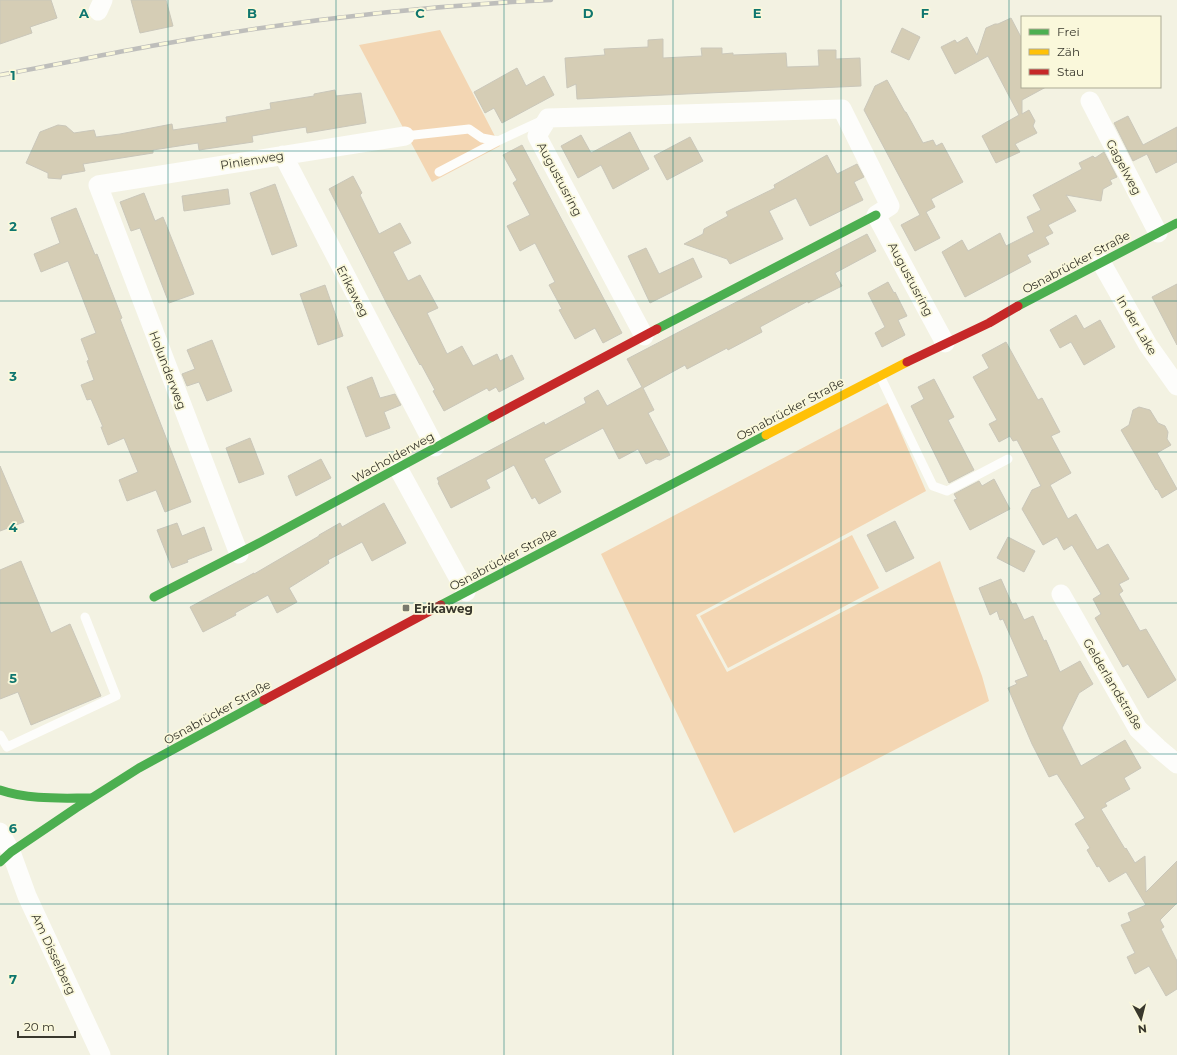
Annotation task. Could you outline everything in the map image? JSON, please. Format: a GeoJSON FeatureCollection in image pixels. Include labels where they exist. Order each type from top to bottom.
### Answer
{"type":"FeatureCollection","features":[{"type":"Feature","properties":{"kind":"main road"},"geometry":{"type":"LineString","coordinates":[[644,336],[876,215]]}},
{"type":"Feature","properties":{"kind":"main road","name":"Osnabrücker Straße"},"geometry":{"type":"LineString","coordinates":[[6,857],[90,798],[139,768],[329,665],[880,376],[989,323],[1038,295],[1177,223]]}},
{"type":"Feature","properties":{"kind":"main road","name":"Wacholderweg"},"geometry":{"type":"LineString","coordinates":[[154,597],[239,554],[644,336]]}},
{"type":"Feature","properties":{"kind":"main road"},"geometry":{"type":"LineString","coordinates":[[0,790],[7,793],[41,798],[90,798]]}},
{"type":"Feature","properties":{"kind":"street","name":"Gagelweg"},"geometry":{"type":"LineString","coordinates":[[1090,101],[1158,232]]}},
{"type":"Feature","properties":{"kind":"street"},"geometry":{"type":"LineString","coordinates":[[548,118],[842,109],[890,206],[876,215]]}},
{"type":"Feature","properties":{"kind":"street","name":"Augustusring"},"geometry":{"type":"LineString","coordinates":[[548,118],[537,136],[644,336]]}},
{"type":"Feature","properties":{"kind":"street","name":"Pinienweg"},"geometry":{"type":"LineString","coordinates":[[98,185],[405,136]]}},
{"type":"Feature","properties":{"kind":"street","name":"Erikaweg"},"geometry":{"type":"LineString","coordinates":[[283,155],[435,448]]}},
{"type":"Feature","properties":{"kind":"street","name":"Holunderweg"},"geometry":{"type":"LineString","coordinates":[[98,185],[239,554]]}},
{"type":"Feature","properties":{"kind":"street","name":"Augustusring"},"geometry":{"type":"LineString","coordinates":[[876,215],[946,343]]}},
{"type":"Feature","properties":{"kind":"street","name":"In der Lake"},"geometry":{"type":"LineString","coordinates":[[1101,262],[1148,345],[1177,386]]}},
{"type":"Feature","properties":{"kind":"street"},"geometry":{"type":"LineString","coordinates":[[398,468],[466,592]]}},
{"type":"Feature","properties":{"kind":"street","name":"Gelderlandstraße"},"geometry":{"type":"LineString","coordinates":[[1061,594],[1138,729],[1177,764]]}},
{"type":"Feature","properties":{"kind":"street","name":"Am Disselberg"},"geometry":{"type":"LineString","coordinates":[[0,832],[6,857],[27,896],[101,1055]]}},
{"type":"Feature","properties":{"kind":"lane"},"geometry":{"type":"LineString","coordinates":[[439,172],[498,141],[548,118]]}},
{"type":"Feature","properties":{"kind":"lane"},"geometry":{"type":"LineString","coordinates":[[405,136],[468,129],[482,138],[498,141]]}},
{"type":"Feature","properties":{"kind":"lane"},"geometry":{"type":"LineString","coordinates":[[880,376],[933,486],[947,492],[1008,460]]}},
{"type":"Feature","properties":{"kind":"lane"},"geometry":{"type":"LineString","coordinates":[[0,735],[7,747],[116,696],[85,617]]}},
{"type":"Feature","properties":{"kind":"shaded area"},"geometry":{"type":"Polygon","coordinates":[[[440,30],[500,146],[432,182],[359,45],[440,30]]]}},
{"type":"Feature","properties":{"kind":"shaded area"},"geometry":{"type":"Polygon","coordinates":[[[888,403],[926,491],[696,615],[727,672],[940,561],[982,676],[989,701],[734,833],[601,554],[888,403]]]}},
{"type":"Feature","properties":{"kind":"shaded area"},"geometry":{"type":"Polygon","coordinates":[[[852,535],[879,588],[728,668],[700,616],[852,535]]]}},
{"type":"Feature","properties":{"kind":"building"},"geometry":{"type":"Polygon","coordinates":[[[0,0],[51,0],[57,18],[30,27],[32,33],[0,44],[0,0]]]}},
{"type":"Feature","properties":{"kind":"building"},"geometry":{"type":"Polygon","coordinates":[[[131,0],[166,0],[173,26],[140,33],[131,0]]]}},
{"type":"Feature","properties":{"kind":"building"},"geometry":{"type":"Polygon","coordinates":[[[1011,18],[1021,37],[1021,88],[1044,88],[1022,100],[1022,114],[1029,110],[1035,121],[1033,126],[1037,133],[1015,144],[1020,152],[996,163],[982,136],[1019,115],[988,56],[955,74],[941,47],[955,40],[957,43],[967,37],[977,55],[986,28],[1011,18]]]}},
{"type":"Feature","properties":{"kind":"building"},"geometry":{"type":"Polygon","coordinates":[[[902,28],[920,37],[909,60],[891,52],[902,28]]]}},
{"type":"Feature","properties":{"kind":"building"},"geometry":{"type":"Polygon","coordinates":[[[663,39],[663,58],[702,56],[701,48],[722,48],[722,54],[733,53],[733,55],[786,53],[787,67],[819,66],[818,50],[836,50],[836,59],[860,58],[861,86],[577,99],[576,84],[567,88],[565,58],[605,55],[604,49],[648,47],[648,40],[663,39]]]}},
{"type":"Feature","properties":{"kind":"building"},"geometry":{"type":"Polygon","coordinates":[[[517,68],[526,86],[544,76],[554,95],[502,123],[494,108],[485,113],[474,92],[517,68]]]}},
{"type":"Feature","properties":{"kind":"building"},"geometry":{"type":"Polygon","coordinates":[[[887,80],[923,143],[933,140],[936,146],[942,143],[963,182],[931,199],[935,207],[926,212],[940,238],[915,251],[901,225],[920,215],[864,110],[875,86],[887,80]]]}},
{"type":"Feature","properties":{"kind":"building"},"geometry":{"type":"Polygon","coordinates":[[[335,90],[336,96],[361,93],[366,123],[307,133],[306,127],[275,132],[252,136],[253,142],[199,150],[198,143],[153,150],[153,153],[83,164],[85,171],[62,175],[61,179],[48,178],[48,173],[26,163],[40,132],[58,125],[66,126],[74,133],[94,130],[96,137],[172,124],[173,130],[227,122],[226,117],[271,109],[270,103],[314,96],[314,94],[335,90]]]}},
{"type":"Feature","properties":{"kind":"building"},"geometry":{"type":"Polygon","coordinates":[[[1128,116],[1143,145],[1177,127],[1177,162],[1156,173],[1147,154],[1133,161],[1114,123],[1128,116]]]}},
{"type":"Feature","properties":{"kind":"building"},"geometry":{"type":"Polygon","coordinates":[[[630,132],[649,169],[613,189],[601,165],[578,178],[561,146],[581,135],[591,153],[630,132]]]}},
{"type":"Feature","properties":{"kind":"building"},"geometry":{"type":"Polygon","coordinates":[[[690,137],[703,161],[667,180],[654,156],[690,137]]]}},
{"type":"Feature","properties":{"kind":"building"},"geometry":{"type":"Polygon","coordinates":[[[522,145],[622,333],[603,343],[595,328],[575,339],[559,310],[562,309],[549,285],[555,282],[535,243],[520,251],[507,226],[530,215],[513,183],[517,180],[503,155],[522,145]]]}},
{"type":"Feature","properties":{"kind":"building"},"geometry":{"type":"Polygon","coordinates":[[[1104,152],[1117,177],[1110,180],[1112,184],[1103,189],[1101,201],[1066,195],[1076,211],[1048,225],[1053,233],[1045,237],[1049,244],[1027,255],[1031,262],[965,297],[942,252],[962,240],[968,251],[1000,233],[1006,246],[1034,232],[1027,217],[1041,210],[1033,195],[1082,169],[1079,163],[1093,156],[1095,158],[1104,152]]]}},
{"type":"Feature","properties":{"kind":"building"},"geometry":{"type":"Polygon","coordinates":[[[827,155],[837,174],[857,164],[864,177],[854,182],[863,200],[810,226],[796,198],[769,211],[783,239],[730,264],[727,259],[684,244],[703,234],[704,229],[728,216],[726,212],[775,188],[774,185],[827,155]]]}},
{"type":"Feature","properties":{"kind":"building"},"geometry":{"type":"Polygon","coordinates":[[[353,176],[362,193],[360,195],[379,234],[400,223],[411,243],[393,252],[408,281],[420,275],[438,308],[427,313],[447,354],[462,346],[473,366],[497,354],[500,361],[512,355],[524,379],[499,392],[496,387],[489,391],[487,388],[444,411],[433,391],[435,390],[388,306],[329,189],[353,176]]]}},
{"type":"Feature","properties":{"kind":"building"},"geometry":{"type":"Polygon","coordinates":[[[275,184],[297,246],[272,255],[250,193],[275,184]]]}},
{"type":"Feature","properties":{"kind":"building"},"geometry":{"type":"Polygon","coordinates":[[[228,189],[230,204],[184,211],[182,196],[228,189]]]}},
{"type":"Feature","properties":{"kind":"building"},"geometry":{"type":"Polygon","coordinates":[[[144,193],[155,221],[163,217],[194,294],[169,303],[140,228],[131,231],[120,202],[144,193]]]}},
{"type":"Feature","properties":{"kind":"building"},"geometry":{"type":"Polygon","coordinates":[[[76,208],[95,255],[97,254],[122,318],[120,319],[191,502],[165,512],[156,490],[127,501],[119,480],[138,472],[124,438],[108,445],[101,427],[103,427],[91,399],[87,400],[81,385],[94,380],[87,361],[89,360],[81,339],[96,333],[68,261],[41,272],[34,254],[60,243],[51,218],[76,208]]]}},
{"type":"Feature","properties":{"kind":"building"},"geometry":{"type":"Polygon","coordinates":[[[867,234],[876,251],[835,273],[842,286],[808,303],[808,301],[760,327],[762,332],[728,350],[727,348],[687,369],[685,365],[643,388],[654,410],[648,413],[670,455],[646,464],[638,449],[619,459],[603,428],[544,459],[561,492],[539,504],[535,497],[532,499],[514,465],[486,480],[490,488],[451,508],[438,483],[437,478],[544,422],[545,425],[586,403],[584,398],[598,390],[607,406],[642,387],[627,359],[867,234]]]}},
{"type":"Feature","properties":{"kind":"building"},"geometry":{"type":"Polygon","coordinates":[[[646,248],[659,274],[693,258],[702,277],[650,303],[628,256],[646,248]]]}},
{"type":"Feature","properties":{"kind":"building"},"geometry":{"type":"Polygon","coordinates":[[[888,282],[894,293],[895,292],[907,316],[898,320],[905,335],[882,347],[875,333],[885,327],[868,293],[888,282]]]}},
{"type":"Feature","properties":{"kind":"building"},"geometry":{"type":"Polygon","coordinates":[[[1177,284],[1177,345],[1152,297],[1177,284]]]}},
{"type":"Feature","properties":{"kind":"building"},"geometry":{"type":"Polygon","coordinates":[[[325,285],[343,336],[318,345],[300,294],[325,285]]]}},
{"type":"Feature","properties":{"kind":"building"},"geometry":{"type":"Polygon","coordinates":[[[1076,315],[1084,329],[1100,320],[1115,347],[1084,365],[1071,342],[1060,348],[1050,330],[1076,315]]]}},
{"type":"Feature","properties":{"kind":"building"},"geometry":{"type":"Polygon","coordinates":[[[212,340],[232,391],[207,401],[199,382],[187,386],[182,374],[195,369],[187,350],[212,340]]]}},
{"type":"Feature","properties":{"kind":"building"},"geometry":{"type":"Polygon","coordinates":[[[1006,342],[1038,400],[1042,398],[1060,432],[1051,436],[1071,473],[1050,485],[1068,519],[1076,514],[1097,550],[1108,544],[1129,579],[1119,584],[1123,591],[1119,594],[1140,631],[1146,629],[1176,680],[1148,698],[1128,664],[1123,667],[1095,618],[1101,614],[1093,599],[1101,594],[1072,545],[1064,550],[1057,537],[1043,545],[1022,509],[1032,490],[1041,486],[1017,440],[1013,441],[1010,436],[999,442],[989,424],[997,420],[973,377],[989,368],[982,355],[1006,342]]]}},
{"type":"Feature","properties":{"kind":"building"},"geometry":{"type":"Polygon","coordinates":[[[372,377],[380,398],[395,394],[401,405],[384,412],[390,428],[366,437],[347,387],[372,377]]]}},
{"type":"Feature","properties":{"kind":"building"},"geometry":{"type":"Polygon","coordinates":[[[934,379],[954,417],[948,420],[974,470],[949,483],[911,406],[924,399],[918,387],[934,379]]]}},
{"type":"Feature","properties":{"kind":"building"},"geometry":{"type":"Polygon","coordinates":[[[1139,407],[1150,410],[1158,423],[1165,426],[1168,432],[1167,439],[1171,445],[1157,453],[1177,489],[1162,498],[1121,430],[1129,425],[1133,410],[1139,407]]]}},
{"type":"Feature","properties":{"kind":"building"},"geometry":{"type":"Polygon","coordinates":[[[250,438],[264,474],[239,483],[226,448],[250,438]]]}},
{"type":"Feature","properties":{"kind":"building"},"geometry":{"type":"Polygon","coordinates":[[[321,459],[331,478],[296,496],[288,476],[321,459]]]}},
{"type":"Feature","properties":{"kind":"building"},"geometry":{"type":"Polygon","coordinates":[[[0,466],[24,522],[0,531],[0,466]]]}},
{"type":"Feature","properties":{"kind":"building"},"geometry":{"type":"Polygon","coordinates":[[[994,479],[1010,509],[970,530],[954,500],[957,499],[954,494],[979,481],[982,486],[994,479]]]}},
{"type":"Feature","properties":{"kind":"building"},"geometry":{"type":"Polygon","coordinates":[[[384,503],[406,543],[372,561],[362,542],[328,560],[329,563],[289,588],[297,602],[277,613],[268,595],[235,613],[236,615],[203,632],[190,607],[254,574],[340,523],[342,527],[384,503]]]}},
{"type":"Feature","properties":{"kind":"building"},"geometry":{"type":"Polygon","coordinates":[[[895,521],[914,558],[886,572],[867,535],[895,521]]]}},
{"type":"Feature","properties":{"kind":"building"},"geometry":{"type":"Polygon","coordinates":[[[177,523],[182,536],[204,527],[212,550],[172,568],[157,530],[177,523]]]}},
{"type":"Feature","properties":{"kind":"building"},"geometry":{"type":"Polygon","coordinates":[[[1008,537],[1035,551],[1024,572],[997,558],[1008,537]]]}},
{"type":"Feature","properties":{"kind":"building"},"geometry":{"type":"Polygon","coordinates":[[[21,561],[51,633],[70,624],[101,696],[31,725],[18,692],[0,699],[0,570],[21,561]]]}},
{"type":"Feature","properties":{"kind":"building"},"geometry":{"type":"Polygon","coordinates":[[[1001,579],[1012,604],[1016,603],[1024,620],[1033,616],[1044,641],[1046,640],[1060,672],[1080,661],[1093,684],[1079,693],[1062,728],[1081,766],[1125,740],[1141,768],[1124,778],[1130,789],[1105,803],[1107,806],[1101,809],[1135,863],[1145,856],[1146,892],[1177,861],[1177,903],[1160,920],[1164,927],[1161,929],[1177,961],[1177,989],[1166,996],[1149,966],[1135,974],[1127,957],[1135,953],[1121,925],[1131,921],[1128,913],[1146,905],[1126,872],[1109,882],[1099,866],[1097,867],[1087,850],[1090,848],[1075,824],[1085,818],[1057,774],[1049,777],[1032,744],[1008,688],[1017,684],[1015,681],[1028,676],[1003,619],[1000,620],[997,611],[990,615],[979,588],[1001,579]]]}},
{"type":"Feature","properties":{"kind":"railway"},"geometry":{"type":"LineString","coordinates":[[0,75],[201,37],[300,22],[451,6],[551,0]]}},
{"type":"Feature","properties":{"kind":"traffic: fast"},"geometry":{"type":"LineString","coordinates":[[657,329],[876,215]]}},
{"type":"Feature","properties":{"kind":"traffic: fast"},"geometry":{"type":"LineString","coordinates":[[1018,306],[1177,223]]}},
{"type":"Feature","properties":{"kind":"traffic: fast"},"geometry":{"type":"LineString","coordinates":[[154,597],[261,542],[492,417]]}},
{"type":"Feature","properties":{"kind":"traffic: fast"},"geometry":{"type":"LineString","coordinates":[[441,605],[766,435]]}},
{"type":"Feature","properties":{"kind":"traffic: fast"},"geometry":{"type":"LineString","coordinates":[[0,862],[11,852],[76,808],[139,768],[264,700]]}},
{"type":"Feature","properties":{"kind":"traffic: fast"},"geometry":{"type":"LineString","coordinates":[[0,790],[33,797],[90,798]]}},
{"type":"Feature","properties":{"kind":"traffic: slow"},"geometry":{"type":"LineString","coordinates":[[766,435],[907,362]]}},
{"type":"Feature","properties":{"kind":"traffic: jam"},"geometry":{"type":"LineString","coordinates":[[907,362],[989,323],[1018,306]]}},
{"type":"Feature","properties":{"kind":"traffic: jam"},"geometry":{"type":"LineString","coordinates":[[492,417],[657,329]]}},
{"type":"Feature","properties":{"kind":"traffic: jam"},"geometry":{"type":"LineString","coordinates":[[264,700],[441,605]]}},
{"type":"Feature","properties":{"kind":"place","name":"Erikaweg"},"geometry":{"type":"Point","coordinates":[406,608]}}]}
